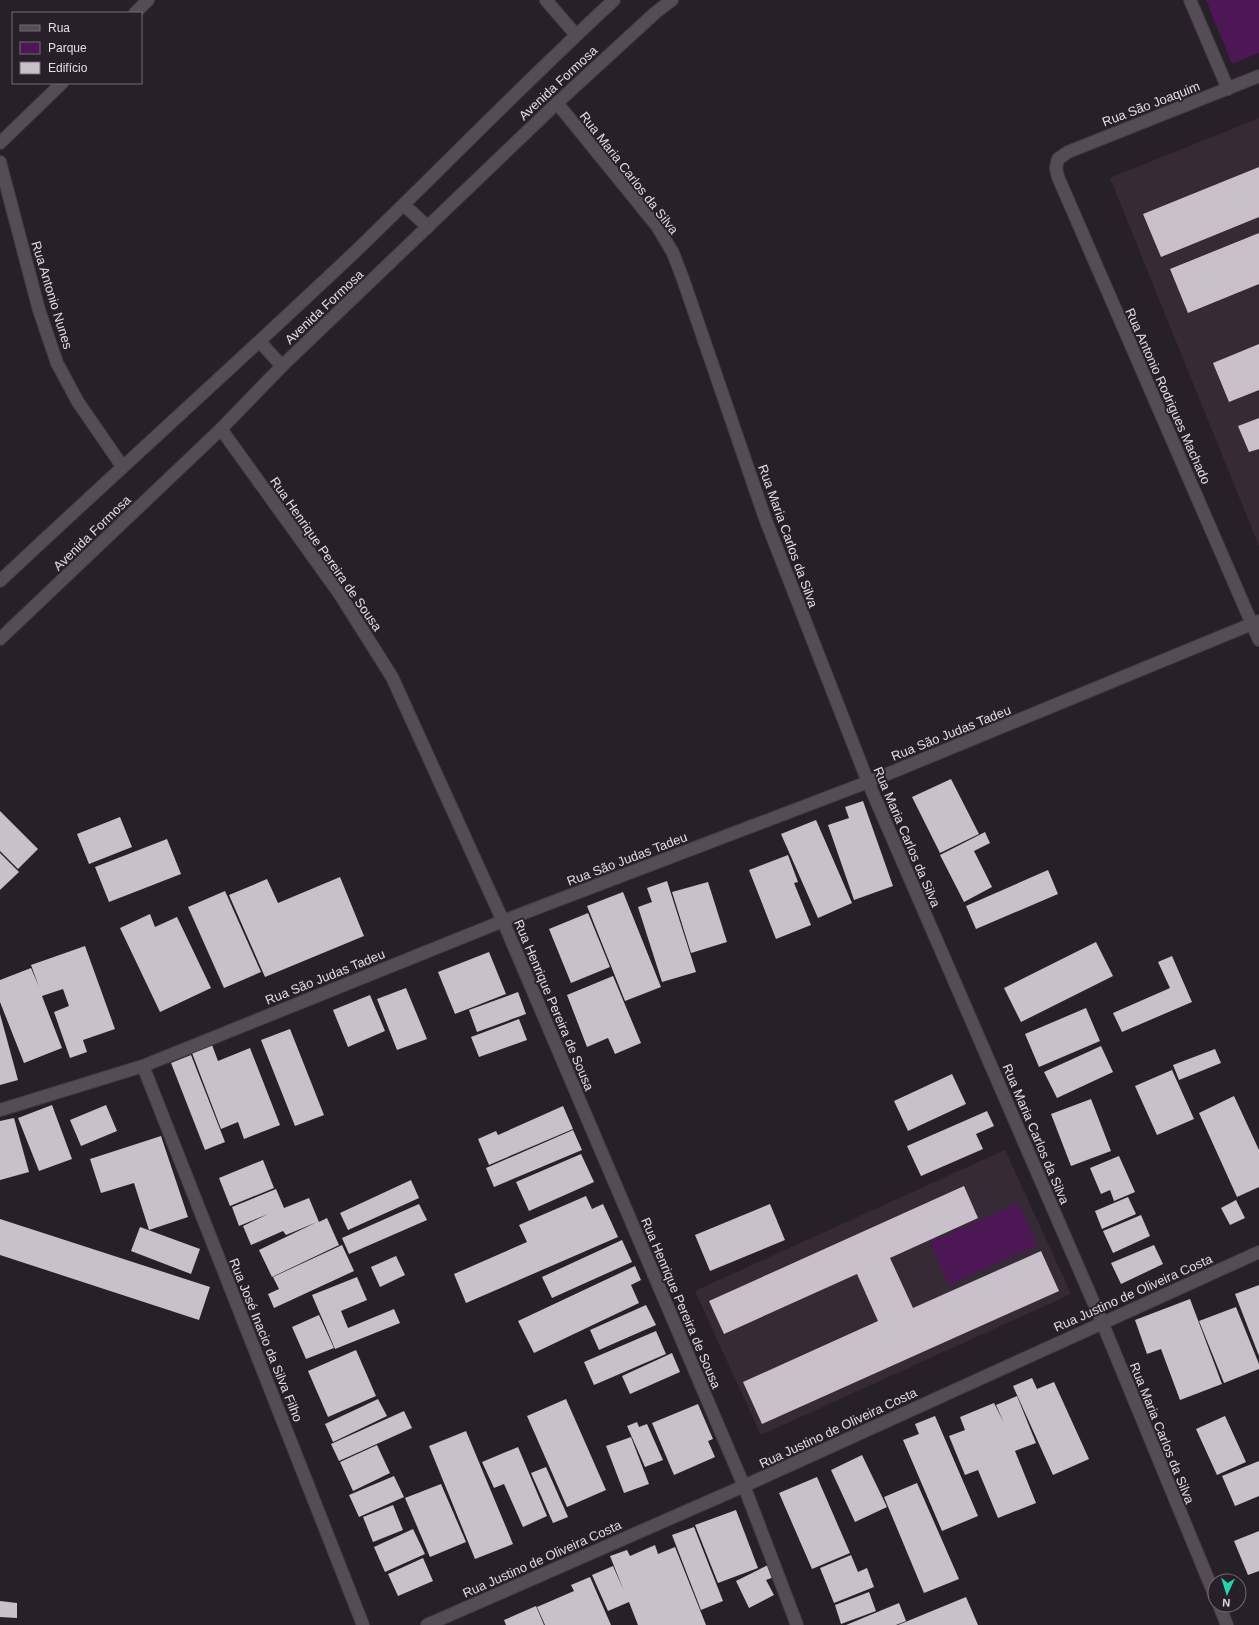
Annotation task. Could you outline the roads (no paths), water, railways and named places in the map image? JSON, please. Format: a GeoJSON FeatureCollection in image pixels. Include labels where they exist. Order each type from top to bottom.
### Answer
{"type":"FeatureCollection","features":[{"type":"Feature","properties":{"kind":"street"},"geometry":{"type":"LineString","coordinates":[[136,12],[148,0]]}},
{"type":"Feature","properties":{"kind":"street"},"geometry":{"type":"LineString","coordinates":[[546,0],[576,35]]}},
{"type":"Feature","properties":{"kind":"street","name":"Avenida Formosa"},"geometry":{"type":"LineString","coordinates":[[0,581],[122,466],[260,342],[404,205],[510,98],[614,0]]}},
{"type":"Feature","properties":{"kind":"street","name":"Avenida Formosa"},"geometry":{"type":"LineString","coordinates":[[0,639],[221,429],[282,366],[557,103],[649,18],[672,0]]}},
{"type":"Feature","properties":{"kind":"street"},"geometry":{"type":"LineString","coordinates":[[1190,0],[1228,89]]}},
{"type":"Feature","properties":{"kind":"street","name":"Rua São Joaquim"},"geometry":{"type":"LineString","coordinates":[[1057,162],[1060,156],[1068,152],[1259,76]]}},
{"type":"Feature","properties":{"kind":"street"},"geometry":{"type":"LineString","coordinates":[[0,143],[61,84]]}},
{"type":"Feature","properties":{"kind":"street","name":"Rua Maria Carlos da Silva"},"geometry":{"type":"LineString","coordinates":[[557,103],[656,226],[672,253],[683,279],[765,518],[868,782],[1102,1322],[1207,1577]]}},
{"type":"Feature","properties":{"kind":"street","name":"Rua Antonio Nunes"},"geometry":{"type":"LineString","coordinates":[[0,162],[39,310],[58,363],[78,402],[122,466]]}},
{"type":"Feature","properties":{"kind":"street","name":"Rua Antonio Rodrigues Machado"},"geometry":{"type":"LineString","coordinates":[[1057,162],[1058,177],[1256,622],[1259,640]]}},
{"type":"Feature","properties":{"kind":"street"},"geometry":{"type":"LineString","coordinates":[[404,205],[428,227]]}},
{"type":"Feature","properties":{"kind":"street"},"geometry":{"type":"LineString","coordinates":[[260,342],[282,366]]}},
{"type":"Feature","properties":{"kind":"street","name":"Rua Henrique Pereira de Sousa"},"geometry":{"type":"LineString","coordinates":[[221,429],[339,593],[392,677],[503,921],[744,1486],[797,1625]]}},
{"type":"Feature","properties":{"kind":"street","name":"Rua São Judas Tadeu"},"geometry":{"type":"LineString","coordinates":[[0,1110],[143,1066],[503,921],[868,782],[1256,622]]}},
{"type":"Feature","properties":{"kind":"street","name":"Rua José Inacio da Silva Filho"},"geometry":{"type":"LineString","coordinates":[[143,1066],[363,1625]]}},
{"type":"Feature","properties":{"kind":"street","name":"Rua Justino de Oliveira Costa"},"geometry":{"type":"LineString","coordinates":[[428,1625],[744,1486],[1102,1322],[1259,1252]]}},
{"type":"Feature","properties":{"kind":"street"},"geometry":{"type":"LineString","coordinates":[[1222,1613],[1227,1625]]}}]}
